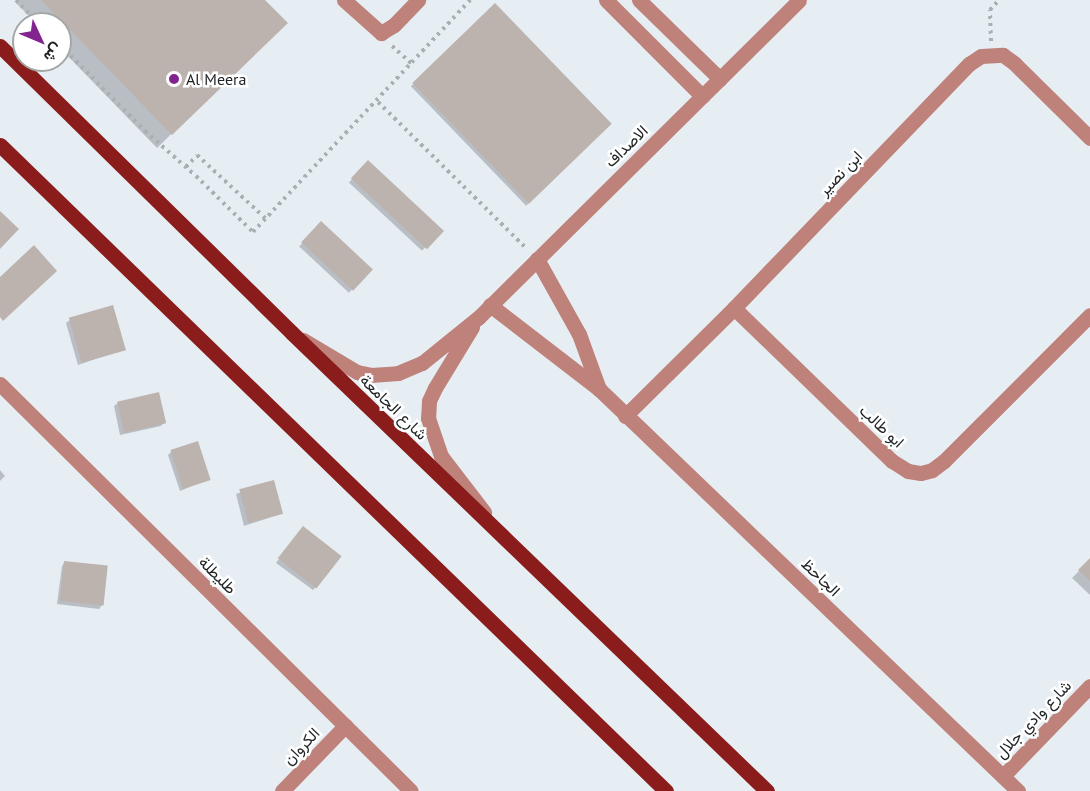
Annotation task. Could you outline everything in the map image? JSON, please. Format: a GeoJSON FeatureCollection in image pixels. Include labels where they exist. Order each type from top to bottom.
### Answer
{"type":"FeatureCollection","features":[{"type":"Feature","properties":{"kind":"main road","name":"شارع الجامعة"},"geometry":{"type":"LineString","coordinates":[[0,46],[291,333],[766,791]]}},
{"type":"Feature","properties":{"kind":"main road"},"geometry":{"type":"LineString","coordinates":[[0,145],[666,791]]}},
{"type":"Feature","properties":{"kind":"street"},"geometry":{"type":"LineString","coordinates":[[344,0],[381,33],[394,25],[418,0]]}},
{"type":"Feature","properties":{"kind":"street"},"geometry":{"type":"LineString","coordinates":[[606,0],[702,96]]}},
{"type":"Feature","properties":{"kind":"street"},"geometry":{"type":"LineString","coordinates":[[639,0],[720,79]]}},
{"type":"Feature","properties":{"kind":"street","name":"الاصداف"},"geometry":{"type":"LineString","coordinates":[[291,333],[357,372],[381,376],[422,363],[479,317],[799,0]]}},
{"type":"Feature","properties":{"kind":"street"},"geometry":{"type":"LineString","coordinates":[[992,54],[1003,55],[1014,63],[1090,138]]}},
{"type":"Feature","properties":{"kind":"street","name":"ابن نصير"},"geometry":{"type":"LineString","coordinates":[[625,416],[734,309],[969,64],[981,56],[992,54]]}},
{"type":"Feature","properties":{"kind":"street","name":"الجاحظ"},"geometry":{"type":"LineString","coordinates":[[537,259],[579,334],[599,389]]}},
{"type":"Feature","properties":{"kind":"street","name":"الجاحظ"},"geometry":{"type":"LineString","coordinates":[[490,305],[599,389],[1018,791]]}},
{"type":"Feature","properties":{"kind":"street","name":"ابو طالب"},"geometry":{"type":"LineString","coordinates":[[734,309],[892,461],[908,471],[921,473],[932,470],[944,461],[1090,315]]}},
{"type":"Feature","properties":{"kind":"street","name":"الاصداف"},"geometry":{"type":"LineString","coordinates":[[479,317],[435,388],[429,401],[429,418],[441,456],[505,539]]}},
{"type":"Feature","properties":{"kind":"street","name":"طليطلة"},"geometry":{"type":"LineString","coordinates":[[0,384],[411,791]]}},
{"type":"Feature","properties":{"kind":"street","name":"شارع وادي جلال"},"geometry":{"type":"LineString","coordinates":[[1003,776],[1090,686]]}},
{"type":"Feature","properties":{"kind":"street","name":"الكروان"},"geometry":{"type":"LineString","coordinates":[[282,791],[345,726]]}},
{"type":"Feature","properties":{"kind":"path"},"geometry":{"type":"LineString","coordinates":[[16,0],[28,12]]}},
{"type":"Feature","properties":{"kind":"path"},"geometry":{"type":"LineString","coordinates":[[72,57],[145,131],[253,232],[378,102],[470,0]]}},
{"type":"Feature","properties":{"kind":"path"},"geometry":{"type":"LineString","coordinates":[[992,54],[990,10],[999,0]]}},
{"type":"Feature","properties":{"kind":"path"},"geometry":{"type":"LineString","coordinates":[[378,102],[537,259]]}},
{"type":"Feature","properties":{"kind":"path"},"geometry":{"type":"LineString","coordinates":[[186,167],[197,155],[266,219]]}},
{"type":"Feature","properties":{"kind":"building","name":"Al Meera"},"geometry":{"type":"Polygon","coordinates":[[[41,0],[265,0],[288,23],[172,135],[72,32],[72,12],[53,12],[41,0]]]}},
{"type":"Feature","properties":{"kind":"building"},"geometry":{"type":"Polygon","coordinates":[[[495,3],[612,124],[529,204],[412,83],[495,3]]]}},
{"type":"Feature","properties":{"kind":"building"},"geometry":{"type":"Polygon","coordinates":[[[368,160],[444,231],[427,249],[351,178],[368,160]]]}},
{"type":"Feature","properties":{"kind":"building"},"geometry":{"type":"Polygon","coordinates":[[[0,211],[19,229],[0,249],[0,211]]]}},
{"type":"Feature","properties":{"kind":"building"},"geometry":{"type":"Polygon","coordinates":[[[321,221],[373,269],[353,291],[301,242],[321,221]]]}},
{"type":"Feature","properties":{"kind":"building"},"geometry":{"type":"Polygon","coordinates":[[[34,245],[57,271],[3,321],[0,317],[0,277],[34,245]]]}},
{"type":"Feature","properties":{"kind":"building"},"geometry":{"type":"Polygon","coordinates":[[[113,305],[126,350],[82,363],[69,318],[113,305]]]}},
{"type":"Feature","properties":{"kind":"building"},"geometry":{"type":"Polygon","coordinates":[[[159,392],[166,423],[124,433],[117,402],[159,392]]]}},
{"type":"Feature","properties":{"kind":"building"},"geometry":{"type":"Polygon","coordinates":[[[198,441],[211,480],[183,489],[170,450],[198,441]]]}},
{"type":"Feature","properties":{"kind":"building"},"geometry":{"type":"Polygon","coordinates":[[[274,480],[283,514],[248,523],[239,489],[274,480]]]}},
{"type":"Feature","properties":{"kind":"building"},"geometry":{"type":"Polygon","coordinates":[[[303,526],[342,556],[316,588],[278,558],[303,526]]]}},
{"type":"Feature","properties":{"kind":"building"},"geometry":{"type":"Polygon","coordinates":[[[1090,558],[1090,581],[1078,570],[1090,558]]]}},
{"type":"Feature","properties":{"kind":"building"},"geometry":{"type":"Polygon","coordinates":[[[64,561],[108,566],[104,605],[60,601],[64,561]]]}},
{"type":"Feature","properties":{"kind":"place","name":"Al Meera"},"geometry":{"type":"Point","coordinates":[174,79]}}]}
